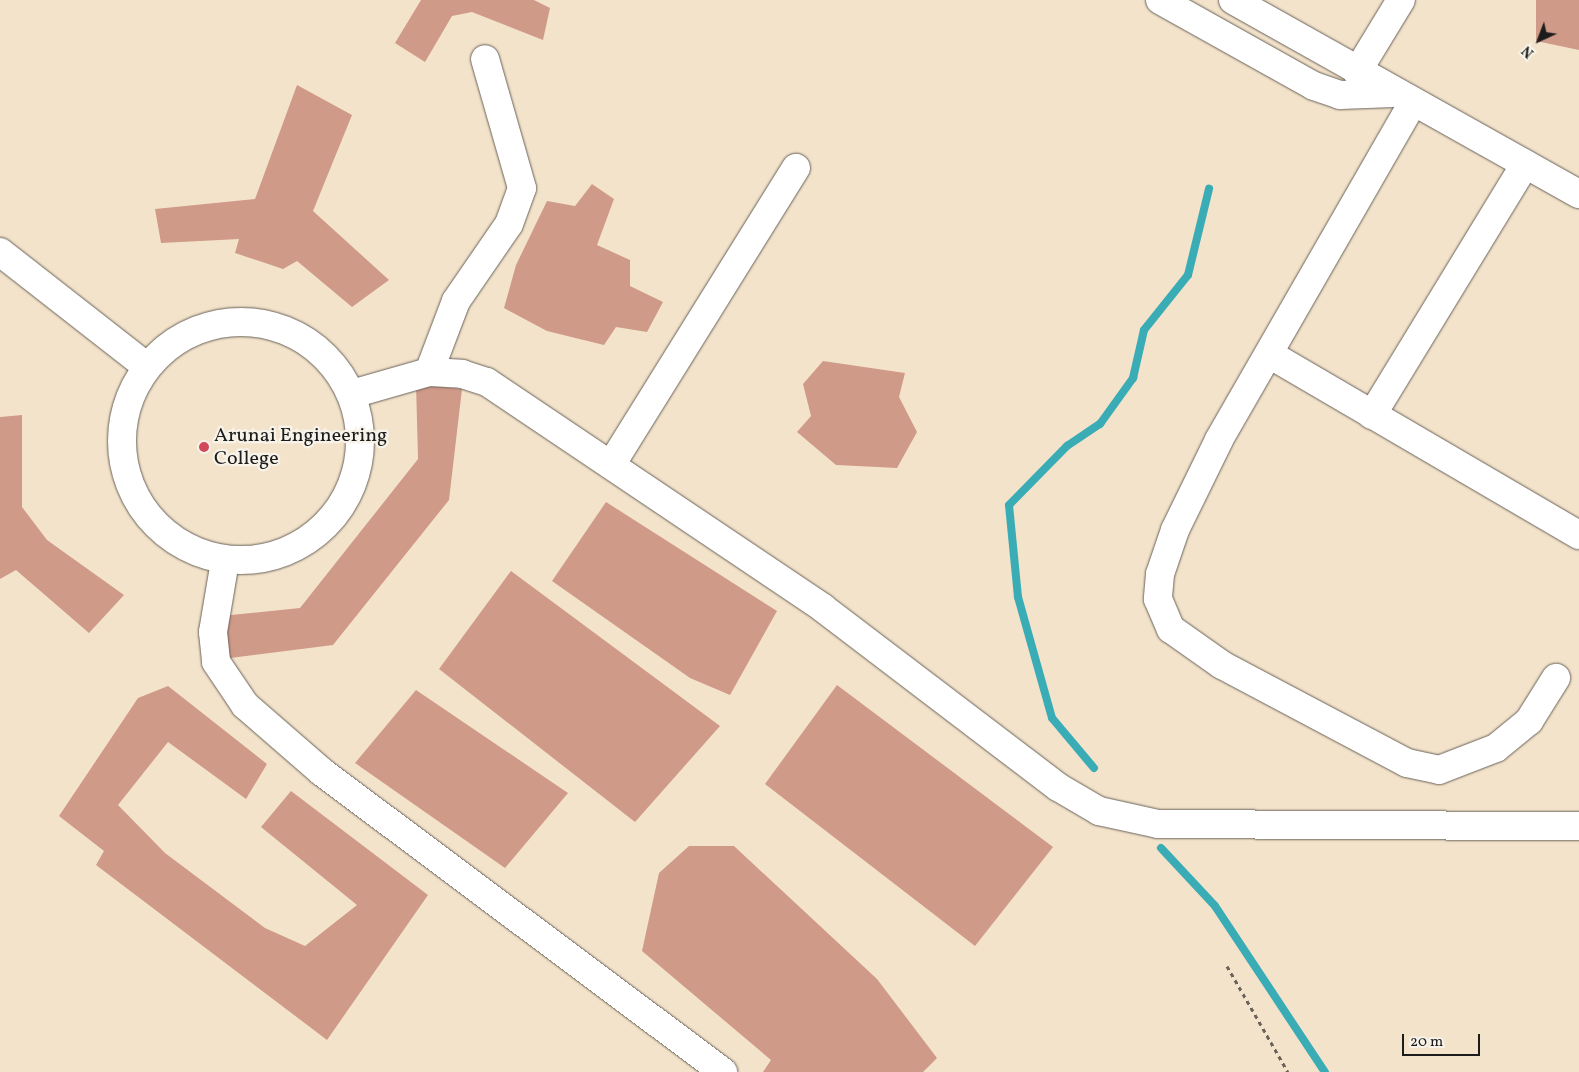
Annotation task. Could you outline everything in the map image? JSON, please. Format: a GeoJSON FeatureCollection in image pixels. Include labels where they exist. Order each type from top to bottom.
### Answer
{"type":"FeatureCollection","features":[{"type":"Feature","properties":{"kind":"street"},"geometry":{"type":"LineString","coordinates":[[1160,0],[1314,86],[1340,95],[1403,98]]}},
{"type":"Feature","properties":{"kind":"street"},"geometry":{"type":"LineString","coordinates":[[1233,0],[1356,72],[1579,194]]}},
{"type":"Feature","properties":{"kind":"street"},"geometry":{"type":"LineString","coordinates":[[1356,72],[1401,0]]}},
{"type":"Feature","properties":{"kind":"street"},"geometry":{"type":"LineString","coordinates":[[429,372],[456,301],[509,224],[522,188],[485,60]]}},
{"type":"Feature","properties":{"kind":"street"},"geometry":{"type":"LineString","coordinates":[[1403,98],[1269,354],[1218,440],[1175,530],[1160,574],[1158,599],[1171,629],[1222,665],[1371,746],[1407,763],[1439,770],[1496,748],[1514,736],[1556,678]]}},
{"type":"Feature","properties":{"kind":"street"},"geometry":{"type":"LineString","coordinates":[[1372,415],[1525,164]]}},
{"type":"Feature","properties":{"kind":"street"},"geometry":{"type":"LineString","coordinates":[[611,465],[796,168]]}},
{"type":"Feature","properties":{"kind":"street"},"geometry":{"type":"LineString","coordinates":[[0,252],[146,366]]}},
{"type":"Feature","properties":{"kind":"street"},"geometry":{"type":"LineString","coordinates":[[232,321],[271,326],[324,354],[352,394],[362,436],[357,480],[336,518],[286,554],[226,561],[178,544],[141,509],[122,461],[124,411],[146,366],[185,334],[232,321]]}},
{"type":"Feature","properties":{"kind":"street"},"geometry":{"type":"LineString","coordinates":[[1269,354],[1579,535]]}},
{"type":"Feature","properties":{"kind":"street"},"geometry":{"type":"LineString","coordinates":[[352,394],[429,372],[462,374],[487,382],[823,608],[1058,787],[1099,811],[1158,824],[1579,826]]}},
{"type":"Feature","properties":{"kind":"street"},"geometry":{"type":"LineString","coordinates":[[226,561],[213,632],[216,662],[245,705],[322,772],[723,1072]]}},
{"type":"Feature","properties":{"kind":"path"},"geometry":{"type":"LineString","coordinates":[[1227,966],[1288,1072]]}},
{"type":"Feature","properties":{"kind":"building"},"geometry":{"type":"Polygon","coordinates":[[[421,0],[534,0],[550,8],[543,40],[472,12],[452,16],[425,62],[395,43],[421,0]]]}},
{"type":"Feature","properties":{"kind":"building"},"geometry":{"type":"Polygon","coordinates":[[[1536,0],[1579,0],[1579,50],[1536,41],[1536,0]]]}},
{"type":"Feature","properties":{"kind":"building"},"geometry":{"type":"Polygon","coordinates":[[[297,85],[352,115],[313,211],[389,280],[352,307],[297,261],[283,269],[235,253],[239,239],[161,243],[155,209],[255,199],[297,85]]]}},
{"type":"Feature","properties":{"kind":"building"},"geometry":{"type":"Polygon","coordinates":[[[592,184],[614,199],[597,245],[630,260],[630,286],[663,302],[647,332],[616,327],[604,345],[547,331],[504,308],[516,265],[547,201],[575,206],[592,184]]]}},
{"type":"Feature","properties":{"kind":"building"},"geometry":{"type":"Polygon","coordinates":[[[823,361],[905,373],[899,397],[917,432],[897,468],[836,465],[797,432],[811,416],[803,384],[823,361]]]}},
{"type":"Feature","properties":{"kind":"building"},"geometry":{"type":"Polygon","coordinates":[[[416,384],[462,389],[449,500],[333,645],[230,658],[221,616],[300,608],[418,459],[416,384]]]}},
{"type":"Feature","properties":{"kind":"building"},"geometry":{"type":"Polygon","coordinates":[[[22,415],[22,507],[47,540],[124,595],[89,633],[16,570],[0,579],[0,417],[22,415]]]}},
{"type":"Feature","properties":{"kind":"building"},"geometry":{"type":"Polygon","coordinates":[[[606,502],[777,611],[730,695],[690,678],[552,581],[606,502]]]}},
{"type":"Feature","properties":{"kind":"building"},"geometry":{"type":"Polygon","coordinates":[[[511,571],[720,726],[635,822],[439,669],[511,571]]]}},
{"type":"Feature","properties":{"kind":"building"},"geometry":{"type":"Polygon","coordinates":[[[837,685],[1053,847],[975,946],[765,784],[837,685]]]}},
{"type":"Feature","properties":{"kind":"building"},"geometry":{"type":"Polygon","coordinates":[[[168,686],[267,764],[246,799],[168,742],[118,805],[165,853],[265,928],[305,946],[357,905],[261,827],[291,791],[428,895],[327,1040],[96,865],[104,851],[59,816],[138,698],[168,686]]]}},
{"type":"Feature","properties":{"kind":"building"},"geometry":{"type":"Polygon","coordinates":[[[416,690],[568,793],[505,868],[355,763],[416,690]]]}},
{"type":"Feature","properties":{"kind":"building"},"geometry":{"type":"Polygon","coordinates":[[[689,846],[734,846],[877,979],[937,1058],[923,1072],[763,1072],[771,1060],[642,951],[659,873],[689,846]]]}},
{"type":"Feature","properties":{"kind":"waterway"},"geometry":{"type":"LineString","coordinates":[[1094,768],[1052,718],[1018,597],[1009,505],[1067,446],[1100,424],[1133,378],[1144,330],[1188,275],[1209,189]]}},
{"type":"Feature","properties":{"kind":"waterway"},"geometry":{"type":"LineString","coordinates":[[1161,848],[1215,906],[1325,1072]]}},
{"type":"Feature","properties":{"kind":"place","name":"Arunai Engineering College"},"geometry":{"type":"Point","coordinates":[204,447]}}]}
